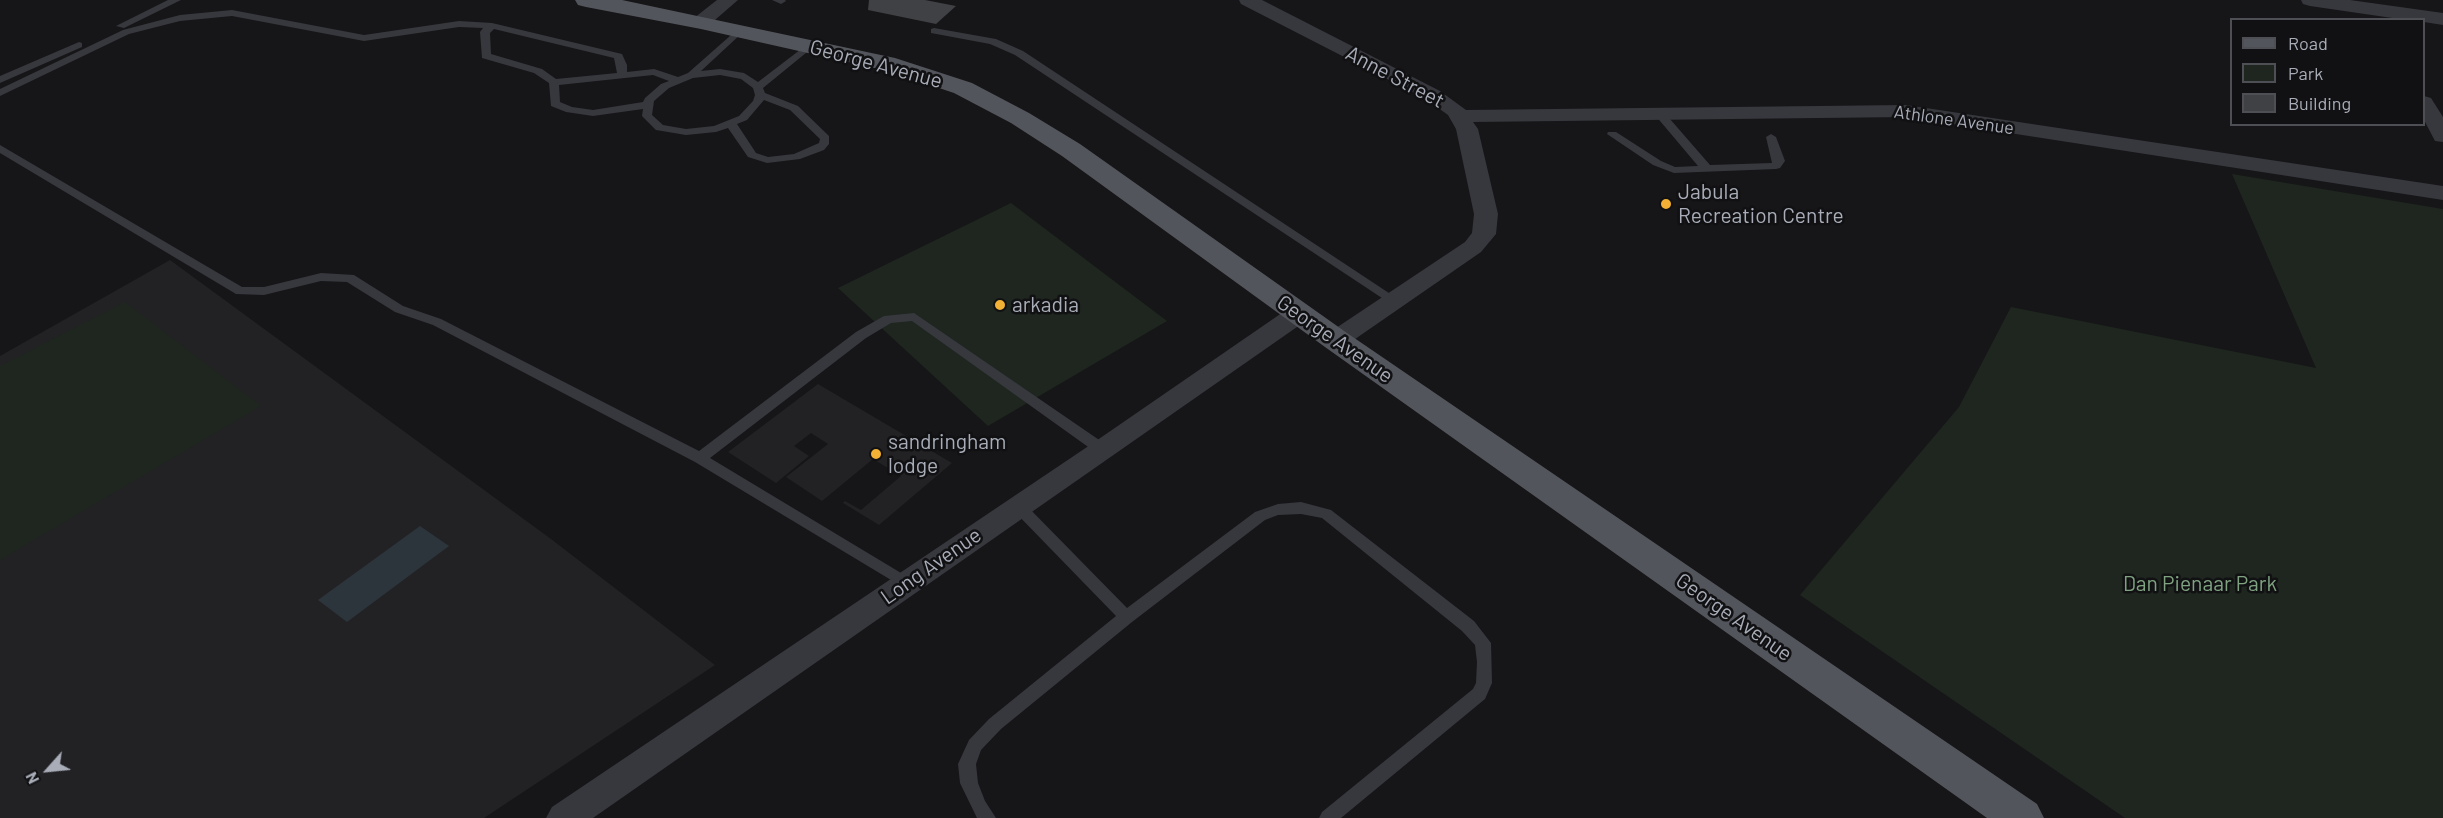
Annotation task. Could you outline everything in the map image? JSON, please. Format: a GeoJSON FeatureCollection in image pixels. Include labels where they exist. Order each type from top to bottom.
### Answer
{"type":"FeatureCollection","features":[{"type":"Feature","properties":{"kind":"main road","name":"George Avenue"},"geometry":{"type":"LineString","coordinates":[[586,0],[895,64],[990,101],[1071,150],[1298,314],[2022,818]]}},
{"type":"Feature","properties":{"kind":"street"},"geometry":{"type":"LineString","coordinates":[[701,22],[729,0]]}},
{"type":"Feature","properties":{"kind":"street","name":"Anne Street"},"geometry":{"type":"LineString","coordinates":[[1248,0],[1433,95],[1461,116],[1467,129],[1484,203],[1486,228],[1473,247],[1336,340]]}},
{"type":"Feature","properties":{"kind":"street"},"geometry":{"type":"LineString","coordinates":[[2310,0],[2373,14],[2443,19]]}},
{"type":"Feature","properties":{"kind":"street"},"geometry":{"type":"LineString","coordinates":[[2425,104],[2443,136]]}},
{"type":"Feature","properties":{"kind":"street","name":"Athlone Avenue"},"geometry":{"type":"LineString","coordinates":[[1461,116],[1906,111],[2443,193]]}},
{"type":"Feature","properties":{"kind":"street","name":"Long Avenue"},"geometry":{"type":"LineString","coordinates":[[564,818],[1298,314]]}},
{"type":"Feature","properties":{"kind":"lane"},"geometry":{"type":"LineString","coordinates":[[0,80],[110,32],[176,0]]}},
{"type":"Feature","properties":{"kind":"lane"},"geometry":{"type":"LineString","coordinates":[[0,93],[126,32],[204,14],[232,13],[364,38],[459,24],[492,26],[618,56],[622,65],[622,75]]}},
{"type":"Feature","properties":{"kind":"lane"},"geometry":{"type":"LineString","coordinates":[[492,26],[485,32],[486,56],[538,71],[555,82],[654,72],[677,80]]}},
{"type":"Feature","properties":{"kind":"lane"},"geometry":{"type":"LineString","coordinates":[[691,75],[739,31]]}},
{"type":"Feature","properties":{"kind":"lane"},"geometry":{"type":"LineString","coordinates":[[934,31],[993,41],[1019,53],[1395,301]]}},
{"type":"Feature","properties":{"kind":"lane"},"geometry":{"type":"LineString","coordinates":[[731,124],[752,155],[767,160],[796,157],[820,148],[824,144],[825,138],[794,108],[759,91],[744,76],[733,73],[691,75],[677,80],[655,93],[646,105],[647,116],[652,123],[672,131],[701,132],[731,124],[752,110],[759,91],[809,46]]}},
{"type":"Feature","properties":{"kind":"lane"},"geometry":{"type":"LineString","coordinates":[[555,82],[555,104],[570,110],[593,113],[646,105]]}},
{"type":"Feature","properties":{"kind":"lane"},"geometry":{"type":"LineString","coordinates":[[1659,113],[1707,170]]}},
{"type":"Feature","properties":{"kind":"lane"},"geometry":{"type":"LineString","coordinates":[[1612,134],[1665,167],[1674,170],[1776,166],[1779,161],[1771,137]]}},
{"type":"Feature","properties":{"kind":"lane"},"geometry":{"type":"LineString","coordinates":[[0,148],[240,291],[264,291],[321,277],[350,278],[399,309],[437,322],[699,458],[906,583]]}},
{"type":"Feature","properties":{"kind":"lane"},"geometry":{"type":"LineString","coordinates":[[699,458],[861,335],[888,319],[914,317],[1103,450]]}},
{"type":"Feature","properties":{"kind":"lane"},"geometry":{"type":"LineString","coordinates":[[1018,506],[1126,617]]}},
{"type":"Feature","properties":{"kind":"lane"},"geometry":{"type":"LineString","coordinates":[[987,818],[978,806],[969,783],[967,764],[975,745],[995,724],[1126,617],[1260,516],[1278,510],[1301,508],[1326,514],[1467,626],[1483,643],[1485,662],[1484,682],[1479,694],[1328,818]]}},
{"type":"Feature","properties":{"kind":"shaded area"},"geometry":{"type":"Polygon","coordinates":[[[170,260],[551,539],[715,665],[484,818],[0,818],[0,356],[170,260]]]}},
{"type":"Feature","properties":{"kind":"shaded area","name":"sandringham lodge"},"geometry":{"type":"Polygon","coordinates":[[[818,384],[952,463],[879,525],[843,503],[845,501],[861,510],[901,476],[873,459],[822,501],[786,477],[828,444],[811,433],[794,446],[809,456],[776,483],[728,452],[818,384]]]}},
{"type":"Feature","properties":{"kind":"shaded area"},"geometry":{"type":"Polygon","coordinates":[[[420,526],[449,546],[347,622],[318,600],[420,526]]]}},
{"type":"Feature","properties":{"kind":"green space","name":"Dan Pienaar Park"},"geometry":{"type":"Polygon","coordinates":[[[2232,174],[2443,209],[2443,818],[2125,818],[1800,595],[1959,407],[2011,307],[2316,368],[2232,174]]]}},
{"type":"Feature","properties":{"kind":"green space","name":"arkadia"},"geometry":{"type":"Polygon","coordinates":[[[1011,203],[1167,321],[988,426],[838,288],[1011,203]]]}},
{"type":"Feature","properties":{"kind":"green space"},"geometry":{"type":"Polygon","coordinates":[[[125,302],[261,406],[0,560],[0,366],[125,302]]]}},
{"type":"Feature","properties":{"kind":"building"},"geometry":{"type":"Polygon","coordinates":[[[869,0],[925,0],[956,6],[936,24],[868,10],[869,0]]]}},
{"type":"Feature","properties":{"kind":"place","name":"Jabula Recreation Centre"},"geometry":{"type":"Point","coordinates":[1666,204]}},
{"type":"Feature","properties":{"kind":"place","name":"arkadia"},"geometry":{"type":"Point","coordinates":[1000,305]}},
{"type":"Feature","properties":{"kind":"place","name":"sandringham lodge"},"geometry":{"type":"Point","coordinates":[876,454]}}]}
